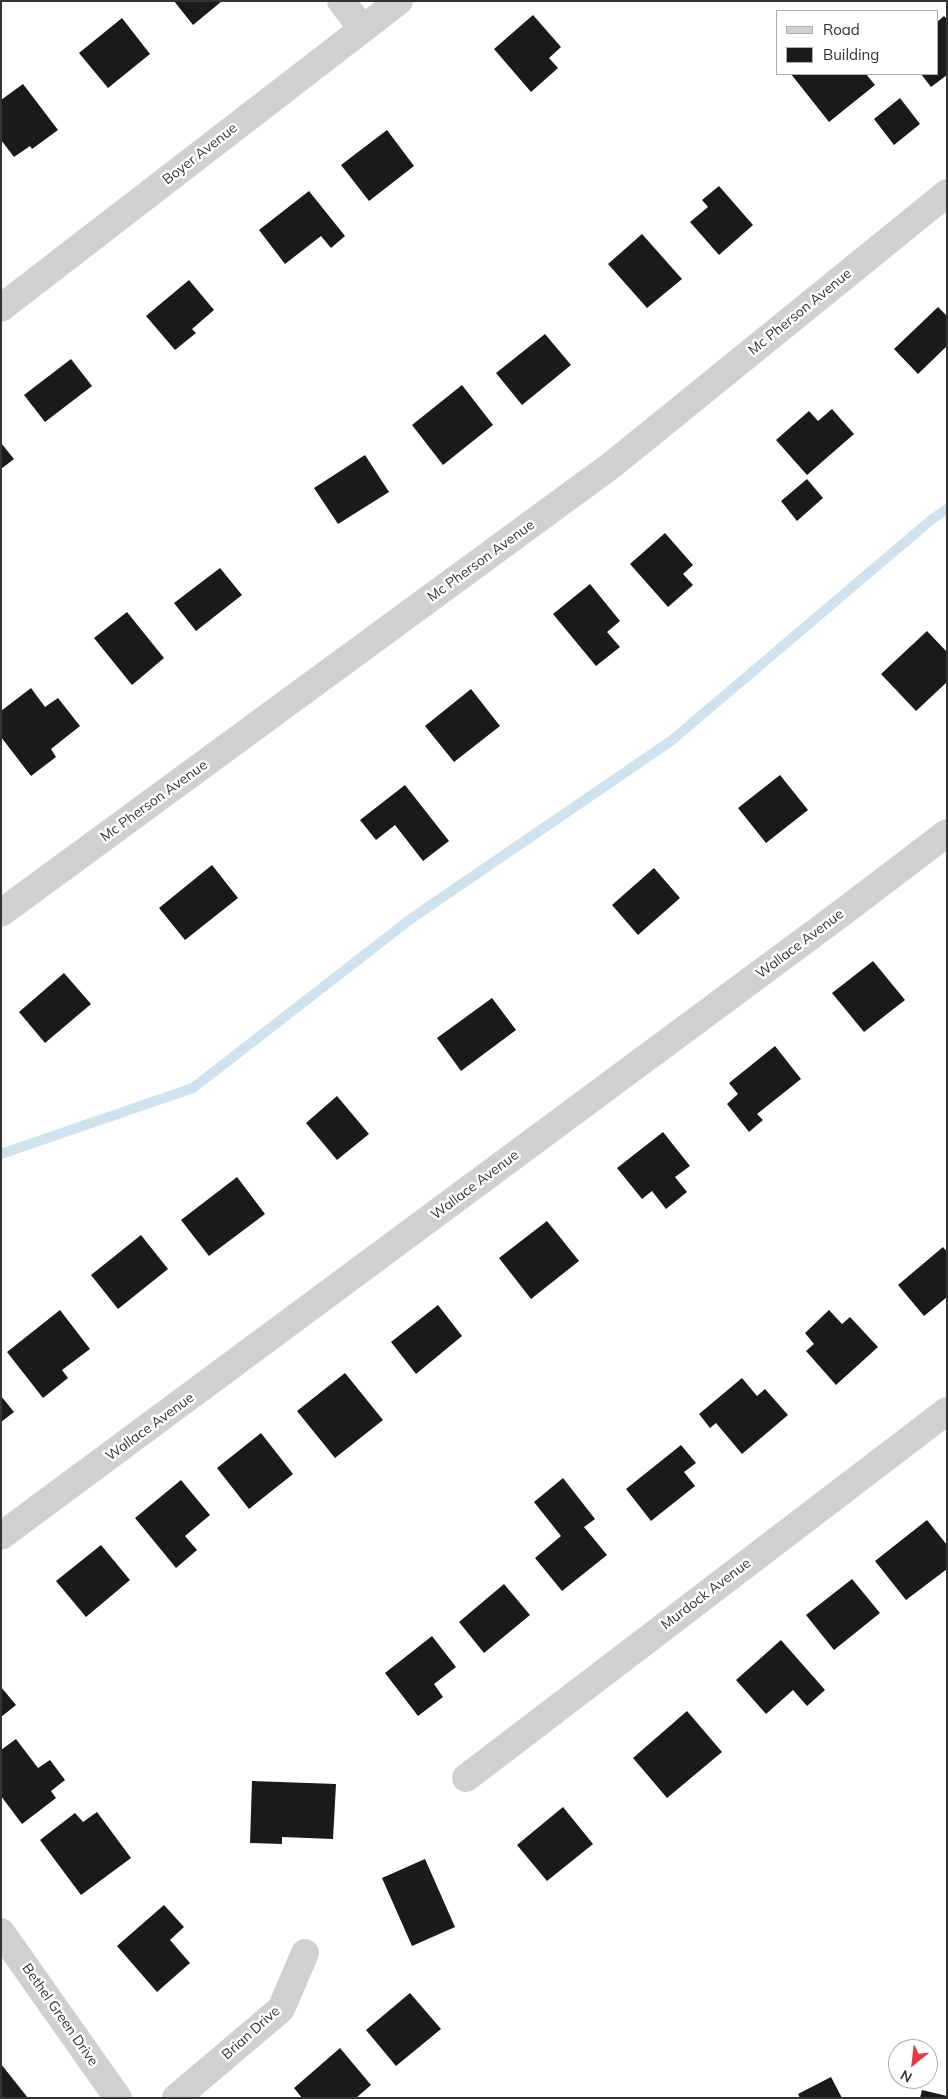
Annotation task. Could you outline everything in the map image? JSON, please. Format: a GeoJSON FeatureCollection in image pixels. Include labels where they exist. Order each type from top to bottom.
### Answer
{"type":"FeatureCollection","features":[{"type":"Feature","properties":{"kind":"street"},"geometry":{"type":"LineString","coordinates":[[341,1],[363,29]]}},
{"type":"Feature","properties":{"kind":"street","name":"Boyer Avenue"},"geometry":{"type":"LineString","coordinates":[[1,308],[399,1]]}},
{"type":"Feature","properties":{"kind":"street","name":"Mc Pherson Avenue"},"geometry":{"type":"LineString","coordinates":[[1,913],[614,464],[947,193]]}},
{"type":"Feature","properties":{"kind":"street","name":"Wallace Avenue"},"geometry":{"type":"LineString","coordinates":[[1,1536],[734,993],[947,832]]}},
{"type":"Feature","properties":{"kind":"street","name":"Murdock Avenue"},"geometry":{"type":"LineString","coordinates":[[466,1778],[947,1411]]}},
{"type":"Feature","properties":{"kind":"street","name":"Bethel Green Drive"},"geometry":{"type":"LineString","coordinates":[[1,1932],[118,2098]]}},
{"type":"Feature","properties":{"kind":"street","name":"Brian Drive"},"geometry":{"type":"LineString","coordinates":[[176,2098],[281,2009],[305,1953]]}},
{"type":"Feature","properties":{"kind":"building"},"geometry":{"type":"Polygon","coordinates":[[[174,1],[222,1],[193,25],[174,1]]]}},
{"type":"Feature","properties":{"kind":"building"},"geometry":{"type":"Polygon","coordinates":[[[533,15],[561,47],[549,58],[558,68],[531,92],[494,49],[533,15]]]}},
{"type":"Feature","properties":{"kind":"building"},"geometry":{"type":"Polygon","coordinates":[[[944,16],[947,19],[947,75],[931,87],[922,75],[938,75],[938,21],[944,16]]]}},
{"type":"Feature","properties":{"kind":"building"},"geometry":{"type":"Polygon","coordinates":[[[122,18],[150,54],[108,88],[79,53],[122,18]]]}},
{"type":"Feature","properties":{"kind":"building"},"geometry":{"type":"Polygon","coordinates":[[[792,75],[867,75],[875,85],[829,122],[792,75]]]}},
{"type":"Feature","properties":{"kind":"building"},"geometry":{"type":"Polygon","coordinates":[[[23,84],[58,130],[32,149],[30,146],[14,157],[1,140],[1,100],[23,84]]]}},
{"type":"Feature","properties":{"kind":"building"},"geometry":{"type":"Polygon","coordinates":[[[900,98],[920,124],[894,145],[874,119],[900,98]]]}},
{"type":"Feature","properties":{"kind":"building"},"geometry":{"type":"Polygon","coordinates":[[[387,130],[414,166],[369,201],[341,165],[387,130]]]}},
{"type":"Feature","properties":{"kind":"building"},"geometry":{"type":"Polygon","coordinates":[[[719,186],[753,225],[719,255],[690,222],[708,207],[702,200],[719,186]]]}},
{"type":"Feature","properties":{"kind":"building"},"geometry":{"type":"Polygon","coordinates":[[[309,191],[345,236],[331,248],[321,236],[285,264],[259,230],[309,191]]]}},
{"type":"Feature","properties":{"kind":"building"},"geometry":{"type":"Polygon","coordinates":[[[642,234],[682,279],[647,308],[608,264],[642,234]]]}},
{"type":"Feature","properties":{"kind":"building"},"geometry":{"type":"Polygon","coordinates":[[[189,280],[214,310],[192,329],[196,333],[175,350],[146,316],[189,280]]]}},
{"type":"Feature","properties":{"kind":"building"},"geometry":{"type":"Polygon","coordinates":[[[938,307],[947,316],[947,346],[918,374],[894,349],[938,307]]]}},
{"type":"Feature","properties":{"kind":"building"},"geometry":{"type":"Polygon","coordinates":[[[545,334],[571,365],[522,405],[496,373],[545,334]]]}},
{"type":"Feature","properties":{"kind":"building"},"geometry":{"type":"Polygon","coordinates":[[[71,359],[92,386],[45,422],[24,395],[71,359]]]}},
{"type":"Feature","properties":{"kind":"building"},"geometry":{"type":"Polygon","coordinates":[[[462,385],[493,425],[443,465],[412,425],[462,385]]]}},
{"type":"Feature","properties":{"kind":"building"},"geometry":{"type":"Polygon","coordinates":[[[832,409],[854,434],[807,475],[776,440],[809,411],[818,421],[832,409]]]}},
{"type":"Feature","properties":{"kind":"building"},"geometry":{"type":"Polygon","coordinates":[[[1,443],[14,459],[1,469],[1,443]]]}},
{"type":"Feature","properties":{"kind":"building"},"geometry":{"type":"Polygon","coordinates":[[[365,455],[389,492],[338,524],[314,488],[365,455]]]}},
{"type":"Feature","properties":{"kind":"building"},"geometry":{"type":"Polygon","coordinates":[[[807,479],[823,498],[797,521],[781,501],[807,479]]]}},
{"type":"Feature","properties":{"kind":"building"},"geometry":{"type":"Polygon","coordinates":[[[665,533],[693,565],[683,574],[693,585],[668,607],[630,564],[665,533]]]}},
{"type":"Feature","properties":{"kind":"building"},"geometry":{"type":"Polygon","coordinates":[[[220,568],[242,595],[196,631],[174,603],[220,568]]]}},
{"type":"Feature","properties":{"kind":"building"},"geometry":{"type":"Polygon","coordinates":[[[590,584],[620,621],[607,632],[620,647],[596,666],[553,614],[590,584]]]}},
{"type":"Feature","properties":{"kind":"building"},"geometry":{"type":"Polygon","coordinates":[[[127,612],[164,658],[132,685],[94,638],[127,612]]]}},
{"type":"Feature","properties":{"kind":"building"},"geometry":{"type":"Polygon","coordinates":[[[927,631],[947,652],[947,682],[916,711],[881,674],[927,631]]]}},
{"type":"Feature","properties":{"kind":"building"},"geometry":{"type":"Polygon","coordinates":[[[31,688],[45,707],[58,698],[80,726],[51,749],[56,757],[31,776],[1,737],[1,711],[31,688]]]}},
{"type":"Feature","properties":{"kind":"building"},"geometry":{"type":"Polygon","coordinates":[[[471,689],[500,726],[454,762],[425,726],[471,689]]]}},
{"type":"Feature","properties":{"kind":"building"},"geometry":{"type":"Polygon","coordinates":[[[780,775],[808,810],[766,843],[738,808],[780,775]]]}},
{"type":"Feature","properties":{"kind":"building"},"geometry":{"type":"Polygon","coordinates":[[[405,785],[449,841],[423,861],[395,825],[376,840],[360,820],[405,785]]]}},
{"type":"Feature","properties":{"kind":"building"},"geometry":{"type":"Polygon","coordinates":[[[212,865],[238,898],[185,940],[159,908],[212,865]]]}},
{"type":"Feature","properties":{"kind":"building"},"geometry":{"type":"Polygon","coordinates":[[[654,868],[680,898],[638,935],[612,905],[654,868]]]}},
{"type":"Feature","properties":{"kind":"building"},"geometry":{"type":"Polygon","coordinates":[[[873,961],[905,1000],[864,1032],[832,993],[873,961]]]}},
{"type":"Feature","properties":{"kind":"building"},"geometry":{"type":"Polygon","coordinates":[[[64,973],[91,1004],[45,1043],[19,1012],[64,973]]]}},
{"type":"Feature","properties":{"kind":"building"},"geometry":{"type":"Polygon","coordinates":[[[492,998],[516,1030],[461,1071],[437,1038],[492,998]]]}},
{"type":"Feature","properties":{"kind":"building"},"geometry":{"type":"Polygon","coordinates":[[[775,1046],[801,1079],[757,1114],[763,1120],[749,1132],[727,1104],[738,1094],[729,1083],[775,1046]]]}},
{"type":"Feature","properties":{"kind":"building"},"geometry":{"type":"Polygon","coordinates":[[[337,1096],[369,1134],[337,1160],[306,1123],[337,1096]]]}},
{"type":"Feature","properties":{"kind":"building"},"geometry":{"type":"Polygon","coordinates":[[[663,1132],[690,1166],[675,1177],[687,1192],[666,1209],[652,1191],[642,1199],[617,1168],[663,1132]]]}},
{"type":"Feature","properties":{"kind":"building"},"geometry":{"type":"Polygon","coordinates":[[[237,1177],[265,1214],[209,1256],[181,1220],[237,1177]]]}},
{"type":"Feature","properties":{"kind":"building"},"geometry":{"type":"Polygon","coordinates":[[[547,1221],[579,1261],[531,1299],[499,1258],[547,1221]]]}},
{"type":"Feature","properties":{"kind":"building"},"geometry":{"type":"Polygon","coordinates":[[[141,1235],[168,1269],[118,1309],[91,1275],[141,1235]]]}},
{"type":"Feature","properties":{"kind":"building"},"geometry":{"type":"Polygon","coordinates":[[[943,1247],[947,1252],[947,1297],[924,1316],[898,1285],[943,1247]]]}},
{"type":"Feature","properties":{"kind":"building"},"geometry":{"type":"Polygon","coordinates":[[[438,1305],[462,1336],[416,1374],[391,1342],[438,1305]]]}},
{"type":"Feature","properties":{"kind":"building"},"geometry":{"type":"Polygon","coordinates":[[[60,1310],[90,1349],[62,1370],[68,1378],[43,1398],[7,1352],[60,1310]]]}},
{"type":"Feature","properties":{"kind":"building"},"geometry":{"type":"Polygon","coordinates":[[[829,1310],[842,1324],[850,1317],[878,1347],[836,1385],[806,1351],[814,1344],[805,1333],[829,1310]]]}},
{"type":"Feature","properties":{"kind":"building"},"geometry":{"type":"Polygon","coordinates":[[[345,1373],[383,1420],[335,1458],[297,1411],[345,1373]]]}},
{"type":"Feature","properties":{"kind":"building"},"geometry":{"type":"Polygon","coordinates":[[[742,1378],[757,1396],[765,1389],[788,1415],[742,1454],[716,1423],[710,1428],[699,1414],[742,1378]]]}},
{"type":"Feature","properties":{"kind":"building"},"geometry":{"type":"Polygon","coordinates":[[[1,1396],[14,1412],[1,1422],[1,1396]]]}},
{"type":"Feature","properties":{"kind":"building"},"geometry":{"type":"Polygon","coordinates":[[[261,1433],[293,1474],[249,1509],[217,1468],[261,1433]]]}},
{"type":"Feature","properties":{"kind":"building"},"geometry":{"type":"Polygon","coordinates":[[[681,1445],[696,1463],[684,1472],[695,1486],[651,1521],[626,1489],[681,1445]]]}},
{"type":"Feature","properties":{"kind":"building"},"geometry":{"type":"Polygon","coordinates":[[[563,1478],[595,1519],[584,1527],[607,1555],[562,1591],[535,1558],[561,1536],[534,1502],[563,1478]]]}},
{"type":"Feature","properties":{"kind":"building"},"geometry":{"type":"Polygon","coordinates":[[[181,1480],[210,1515],[185,1536],[197,1550],[176,1568],[135,1518],[181,1480]]]}},
{"type":"Feature","properties":{"kind":"building"},"geometry":{"type":"Polygon","coordinates":[[[927,1520],[947,1545],[947,1569],[906,1600],[875,1561],[927,1520]]]}},
{"type":"Feature","properties":{"kind":"building"},"geometry":{"type":"Polygon","coordinates":[[[101,1545],[130,1580],[86,1617],[56,1581],[101,1545]]]}},
{"type":"Feature","properties":{"kind":"building"},"geometry":{"type":"Polygon","coordinates":[[[852,1579],[880,1613],[834,1650],[806,1615],[852,1579]]]}},
{"type":"Feature","properties":{"kind":"building"},"geometry":{"type":"Polygon","coordinates":[[[504,1584],[530,1615],[484,1653],[459,1622],[504,1584]]]}},
{"type":"Feature","properties":{"kind":"building"},"geometry":{"type":"Polygon","coordinates":[[[432,1636],[456,1667],[434,1684],[443,1697],[418,1716],[385,1673],[432,1636]]]}},
{"type":"Feature","properties":{"kind":"building"},"geometry":{"type":"Polygon","coordinates":[[[781,1640],[825,1690],[807,1706],[793,1690],[766,1714],[736,1680],[781,1640]]]}},
{"type":"Feature","properties":{"kind":"building"},"geometry":{"type":"Polygon","coordinates":[[[1,1687],[16,1705],[1,1717],[1,1687]]]}},
{"type":"Feature","properties":{"kind":"building"},"geometry":{"type":"Polygon","coordinates":[[[687,1711],[722,1752],[667,1798],[633,1758],[687,1711]]]}},
{"type":"Feature","properties":{"kind":"building"},"geometry":{"type":"Polygon","coordinates":[[[16,1739],[38,1768],[50,1760],[65,1780],[51,1791],[56,1798],[22,1824],[1,1796],[1,1750],[16,1739]]]}},
{"type":"Feature","properties":{"kind":"building"},"geometry":{"type":"Polygon","coordinates":[[[252,1781],[336,1784],[333,1839],[282,1837],[282,1844],[250,1843],[252,1781]]]}},
{"type":"Feature","properties":{"kind":"building"},"geometry":{"type":"Polygon","coordinates":[[[563,1807],[593,1844],[547,1881],[517,1845],[563,1807]]]}},
{"type":"Feature","properties":{"kind":"building"},"geometry":{"type":"Polygon","coordinates":[[[97,1812],[131,1858],[81,1895],[40,1840],[75,1813],[83,1822],[97,1812]]]}},
{"type":"Feature","properties":{"kind":"building"},"geometry":{"type":"Polygon","coordinates":[[[425,1859],[455,1927],[412,1946],[382,1878],[425,1859]]]}},
{"type":"Feature","properties":{"kind":"building"},"geometry":{"type":"Polygon","coordinates":[[[164,1905],[184,1927],[170,1940],[190,1963],[157,1992],[117,1946],[164,1905]]]}},
{"type":"Feature","properties":{"kind":"building"},"geometry":{"type":"Polygon","coordinates":[[[410,1993],[441,2029],[396,2066],[366,2030],[410,1993]]]}},
{"type":"Feature","properties":{"kind":"building"},"geometry":{"type":"Polygon","coordinates":[[[340,2048],[371,2085],[356,2098],[302,2098],[294,2088],[340,2048]]]}},
{"type":"Feature","properties":{"kind":"building"},"geometry":{"type":"Polygon","coordinates":[[[1,2064],[28,2098],[1,2098],[1,2064]]]}},
{"type":"Feature","properties":{"kind":"building"},"geometry":{"type":"Polygon","coordinates":[[[831,2077],[842,2098],[800,2098],[798,2094],[831,2077]]]}},
{"type":"Feature","properties":{"kind":"building"},"geometry":{"type":"Polygon","coordinates":[[[922,2090],[947,2096],[947,2098],[920,2098],[922,2090]]]}},
{"type":"Feature","properties":{"kind":"waterway"},"geometry":{"type":"LineString","coordinates":[[1,1154],[193,1088],[412,918],[671,741],[931,520],[947,509]]}}]}
